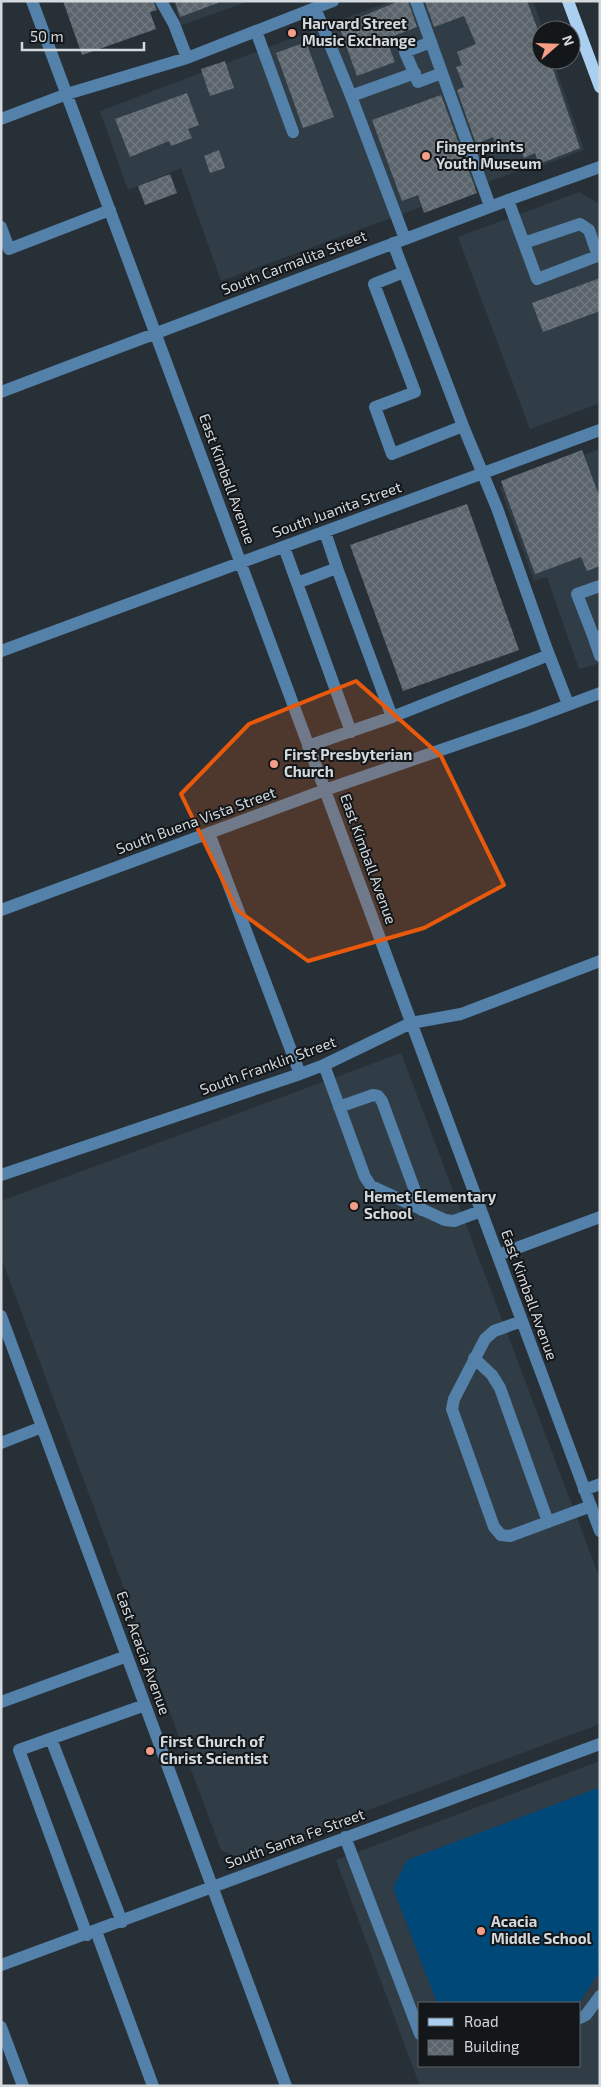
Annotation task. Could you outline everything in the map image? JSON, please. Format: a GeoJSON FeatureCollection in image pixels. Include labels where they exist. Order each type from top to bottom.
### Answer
{"type":"FeatureCollection","features":[{"type":"Feature","properties":{"kind":"main road"},"geometry":{"type":"LineString","coordinates":[[568,1],[600,87]]}},
{"type":"Feature","properties":{"kind":"street","name":"East Kimball Avenue"},"geometry":{"type":"LineString","coordinates":[[32,1],[600,1530]]}},
{"type":"Feature","properties":{"kind":"street"},"geometry":{"type":"LineString","coordinates":[[161,1],[174,24],[187,58]]}},
{"type":"Feature","properties":{"kind":"street"},"geometry":{"type":"LineString","coordinates":[[1,119],[67,94],[187,58],[333,1]]}},
{"type":"Feature","properties":{"kind":"street"},"geometry":{"type":"LineString","coordinates":[[416,1],[490,206]]}},
{"type":"Feature","properties":{"kind":"street"},"geometry":{"type":"LineString","coordinates":[[314,8],[351,96],[399,241],[404,272],[463,426],[484,473],[568,704]]}},
{"type":"Feature","properties":{"kind":"street"},"geometry":{"type":"LineString","coordinates":[[256,31],[294,132]]}},
{"type":"Feature","properties":{"kind":"street"},"geometry":{"type":"LineString","coordinates":[[431,42],[405,52],[418,82],[442,73]]}},
{"type":"Feature","properties":{"kind":"street"},"geometry":{"type":"LineString","coordinates":[[351,96],[415,73]]}},
{"type":"Feature","properties":{"kind":"street","name":"South Carmalita Street"},"geometry":{"type":"LineString","coordinates":[[1,392],[490,206],[600,167]]}},
{"type":"Feature","properties":{"kind":"street"},"geometry":{"type":"LineString","coordinates":[[508,200],[537,279],[599,255],[589,230],[586,226],[580,224],[524,243]]}},
{"type":"Feature","properties":{"kind":"street"},"geometry":{"type":"LineString","coordinates":[[1,227],[9,249],[110,210]]}},
{"type":"Feature","properties":{"kind":"street"},"geometry":{"type":"LineString","coordinates":[[404,272],[374,284],[415,392],[375,407],[392,454],[463,426]]}},
{"type":"Feature","properties":{"kind":"street","name":"South Juanita Street"},"geometry":{"type":"LineString","coordinates":[[1,652],[484,473],[599,434]]}},
{"type":"Feature","properties":{"kind":"street"},"geometry":{"type":"LineString","coordinates":[[325,532],[392,717]]}},
{"type":"Feature","properties":{"kind":"street"},"geometry":{"type":"LineString","coordinates":[[284,547],[351,732]]}},
{"type":"Feature","properties":{"kind":"street"},"geometry":{"type":"LineString","coordinates":[[297,583],[337,568]]}},
{"type":"Feature","properties":{"kind":"street"},"geometry":{"type":"LineString","coordinates":[[600,586],[576,594],[597,637],[600,656]]}},
{"type":"Feature","properties":{"kind":"street"},"geometry":{"type":"LineString","coordinates":[[308,746],[392,717],[549,655]]}},
{"type":"Feature","properties":{"kind":"street","name":"South Buena Vista Street"},"geometry":{"type":"LineString","coordinates":[[1,910],[325,790],[528,720],[600,692]]}},
{"type":"Feature","properties":{"kind":"street"},"geometry":{"type":"LineString","coordinates":[[209,833],[300,1074]]}},
{"type":"Feature","properties":{"kind":"street","name":"South Franklin Street"},"geometry":{"type":"LineString","coordinates":[[1,1175],[300,1074],[324,1065],[411,1023],[461,1014],[600,961]]}},
{"type":"Feature","properties":{"kind":"street"},"geometry":{"type":"LineString","coordinates":[[324,1065],[365,1177],[371,1186],[445,1220],[454,1220],[481,1211]]}},
{"type":"Feature","properties":{"kind":"street"},"geometry":{"type":"LineString","coordinates":[[339,1107],[373,1095],[378,1096],[382,1101],[422,1210]]}},
{"type":"Feature","properties":{"kind":"street"},"geometry":{"type":"LineString","coordinates":[[498,1255],[600,1217]]}},
{"type":"Feature","properties":{"kind":"street","name":"East Acacia Avenue"},"geometry":{"type":"LineString","coordinates":[[1,1316],[286,2086]]}},
{"type":"Feature","properties":{"kind":"street"},"geometry":{"type":"LineString","coordinates":[[522,1321],[494,1331],[485,1339],[454,1399],[452,1409],[494,1526],[500,1535],[510,1536],[591,1506]]}},
{"type":"Feature","properties":{"kind":"street"},"geometry":{"type":"LineString","coordinates":[[474,1358],[492,1375],[500,1388],[548,1522]]}},
{"type":"Feature","properties":{"kind":"street"},"geometry":{"type":"LineString","coordinates":[[1,1443],[42,1427]]}},
{"type":"Feature","properties":{"kind":"street"},"geometry":{"type":"LineString","coordinates":[[584,1490],[600,1484]]}},
{"type":"Feature","properties":{"kind":"street"},"geometry":{"type":"LineString","coordinates":[[1,1702],[127,1656]]}},
{"type":"Feature","properties":{"kind":"street"},"geometry":{"type":"LineString","coordinates":[[145,1705],[19,1750],[153,2086]]}},
{"type":"Feature","properties":{"kind":"street"},"geometry":{"type":"LineString","coordinates":[[51,1739],[122,1922]]}},
{"type":"Feature","properties":{"kind":"street","name":"South Santa Fe Street"},"geometry":{"type":"LineString","coordinates":[[1,1965],[122,1922],[600,1744]]}},
{"type":"Feature","properties":{"kind":"street"},"geometry":{"type":"LineString","coordinates":[[346,1837],[418,2029]]}},
{"type":"Feature","properties":{"kind":"street"},"geometry":{"type":"LineString","coordinates":[[583,2017],[600,1996]]}},
{"type":"Feature","properties":{"kind":"street"},"geometry":{"type":"LineString","coordinates":[[583,2017],[600,2014]]}},
{"type":"Feature","properties":{"kind":"street"},"geometry":{"type":"LineString","coordinates":[[1,2027],[23,2086]]}},
{"type":"Feature","properties":{"kind":"highlighted area"},"geometry":{"type":"Polygon","coordinates":[[[356,681],[441,756],[504,885],[424,928],[308,961],[237,910],[181,794],[249,724],[356,681]]]}},
{"type":"Feature","properties":{"kind":"shaded area"},"geometry":{"type":"Polygon","coordinates":[[[173,1],[249,1],[182,25],[173,1]]]}},
{"type":"Feature","properties":{"kind":"shaded area"},"geometry":{"type":"Polygon","coordinates":[[[391,1],[533,1],[540,20],[531,20],[531,70],[556,70],[584,150],[539,167],[537,164],[221,281],[181,168],[128,190],[100,111],[391,1]]]}},
{"type":"Feature","properties":{"kind":"shaded area"},"geometry":{"type":"Polygon","coordinates":[[[579,192],[600,204],[600,403],[530,429],[458,237],[579,192]]]}},
{"type":"Feature","properties":{"kind":"shaded area"},"geometry":{"type":"Polygon","coordinates":[[[597,450],[600,456],[600,663],[579,669],[547,577],[534,581],[500,487],[597,450]]]}},
{"type":"Feature","properties":{"kind":"shaded area"},"geometry":{"type":"Polygon","coordinates":[[[401,1053],[600,1579],[600,1724],[239,1858],[221,1850],[1,1257],[1,1201],[401,1053]]]}},
{"type":"Feature","properties":{"kind":"shaded area","name":"Acacia Middle School"},"geometry":{"type":"Polygon","coordinates":[[[600,1761],[600,2086],[420,2086],[336,1860],[600,1761]]]}},
{"type":"Feature","properties":{"kind":"shaded area","name":"Acacia Middle School"},"geometry":{"type":"Polygon","coordinates":[[[598,1788],[600,1797],[600,1971],[580,2002],[437,2002],[393,1888],[407,1860],[598,1788]]]}},
{"type":"Feature","properties":{"kind":"building"},"geometry":{"type":"Polygon","coordinates":[[[63,1],[153,1],[157,10],[150,12],[156,29],[82,55],[63,1]]]}},
{"type":"Feature","properties":{"kind":"building"},"geometry":{"type":"Polygon","coordinates":[[[175,1],[218,1],[218,3],[180,17],[175,1]]]}},
{"type":"Feature","properties":{"kind":"building"},"geometry":{"type":"Polygon","coordinates":[[[399,1],[408,1],[417,27],[386,39],[395,62],[357,76],[339,26],[399,1]]]}},
{"type":"Feature","properties":{"kind":"building"},"geometry":{"type":"Polygon","coordinates":[[[425,1],[527,1],[534,20],[531,20],[531,70],[553,70],[580,148],[539,164],[535,153],[524,158],[519,146],[499,153],[493,137],[476,144],[457,90],[464,87],[456,67],[462,65],[457,52],[476,44],[464,16],[434,27],[425,1]]]}},
{"type":"Feature","properties":{"kind":"building"},"geometry":{"type":"Polygon","coordinates":[[[306,42],[334,117],[303,128],[276,53],[306,42]]]}},
{"type":"Feature","properties":{"kind":"building"},"geometry":{"type":"Polygon","coordinates":[[[225,61],[234,88],[210,96],[201,69],[225,61]]]}},
{"type":"Feature","properties":{"kind":"building"},"geometry":{"type":"Polygon","coordinates":[[[187,93],[199,125],[188,129],[192,138],[171,146],[169,141],[130,157],[115,119],[187,93]]]}},
{"type":"Feature","properties":{"kind":"building","name":"Fingerprints Youth Museum"},"geometry":{"type":"Polygon","coordinates":[[[441,95],[477,193],[424,213],[418,195],[402,201],[372,120],[441,95]]]}},
{"type":"Feature","properties":{"kind":"building"},"geometry":{"type":"Polygon","coordinates":[[[219,150],[225,168],[210,173],[204,156],[219,150]]]}},
{"type":"Feature","properties":{"kind":"building"},"geometry":{"type":"Polygon","coordinates":[[[170,174],[177,193],[145,205],[138,186],[170,174]]]}},
{"type":"Feature","properties":{"kind":"building"},"geometry":{"type":"Polygon","coordinates":[[[600,278],[600,311],[543,332],[532,303],[600,278]]]}},
{"type":"Feature","properties":{"kind":"building"},"geometry":{"type":"Polygon","coordinates":[[[582,450],[600,498],[600,566],[587,571],[581,557],[535,574],[501,481],[582,450]]]}},
{"type":"Feature","properties":{"kind":"building"},"geometry":{"type":"Polygon","coordinates":[[[467,504],[519,650],[403,691],[350,545],[467,504]]]}},
{"type":"Feature","properties":{"kind":"place","name":"Harvard Street Music Exchange"},"geometry":{"type":"Point","coordinates":[292,33]}},
{"type":"Feature","properties":{"kind":"place","name":"Fingerprints Youth Museum"},"geometry":{"type":"Point","coordinates":[426,156]}},
{"type":"Feature","properties":{"kind":"place","name":"First Presbyterian Church"},"geometry":{"type":"Point","coordinates":[274,764]}},
{"type":"Feature","properties":{"kind":"place","name":"Hemet Elementary School"},"geometry":{"type":"Point","coordinates":[354,1206]}},
{"type":"Feature","properties":{"kind":"place","name":"First Church of Christ Scientist"},"geometry":{"type":"Point","coordinates":[150,1751]}},
{"type":"Feature","properties":{"kind":"place","name":"Acacia Middle School"},"geometry":{"type":"Point","coordinates":[481,1931]}}]}
